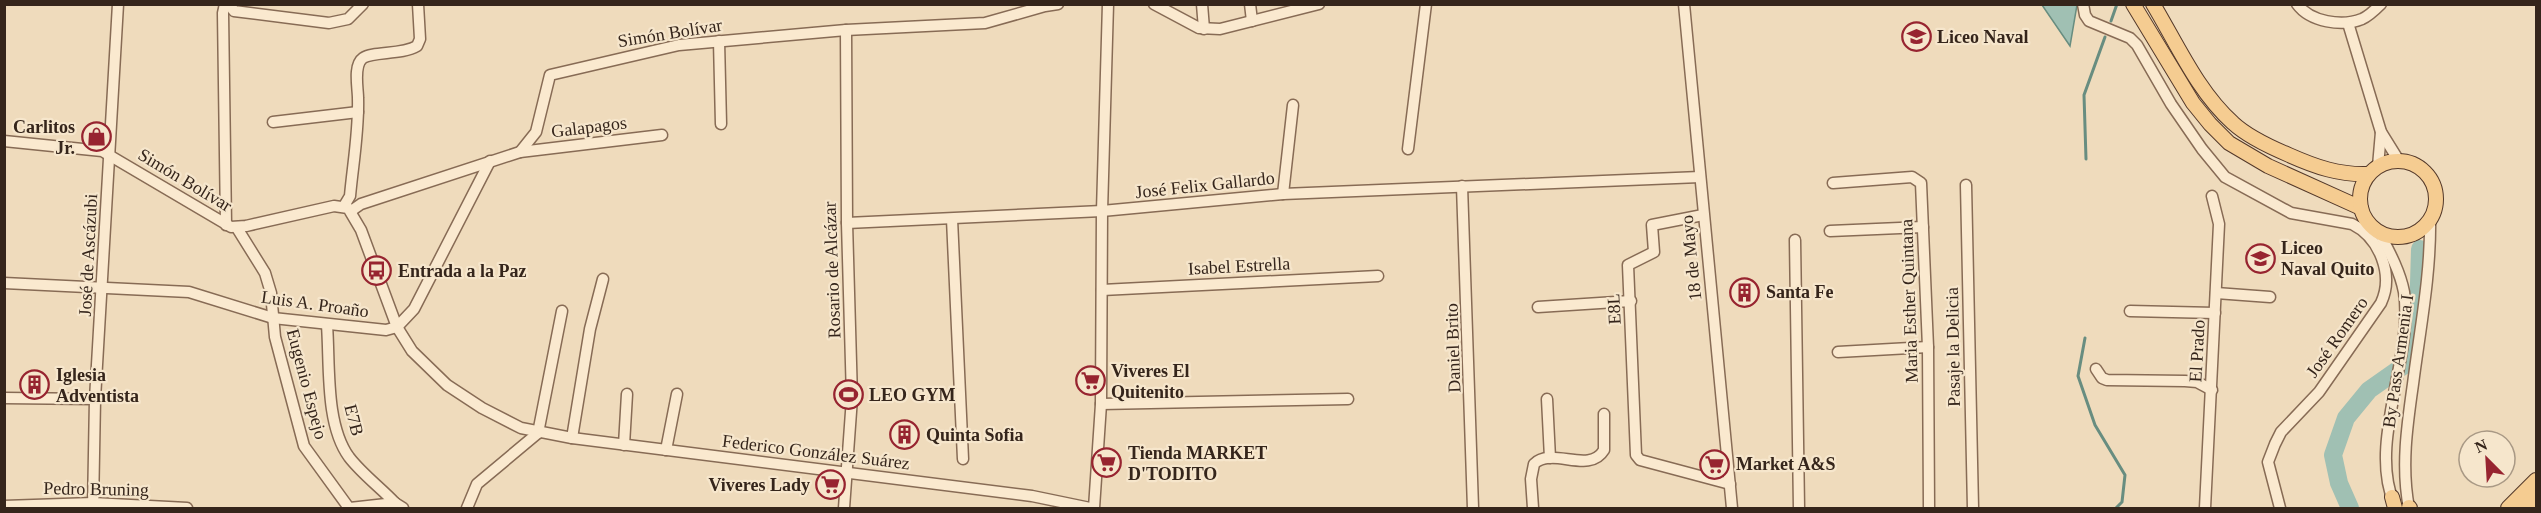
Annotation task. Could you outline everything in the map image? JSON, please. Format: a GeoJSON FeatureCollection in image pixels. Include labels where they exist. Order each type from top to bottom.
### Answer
{"type":"FeatureCollection","features":[{"type":"Feature","properties":{"kind":"main road"},"geometry":{"type":"LineString","coordinates":[[2133,4],[2193,103],[2229,143],[2268,166],[2361,208]]}},
{"type":"Feature","properties":{"kind":"main road"},"geometry":{"type":"LineString","coordinates":[[2153,4],[2207,93],[2234,124],[2272,147],[2323,170],[2346,175],[2373,170],[2399,160],[2410,162],[2420,168],[2434,185],[2435,208],[2430,219],[2413,234],[2390,236],[2379,232],[2368,222],[2361,208],[2360,194],[2373,170]]}},
{"type":"Feature","properties":{"kind":"main road"},"geometry":{"type":"LineString","coordinates":[[2508,508],[2536,480]]}},
{"type":"Feature","properties":{"kind":"main road"},"geometry":{"type":"LineString","coordinates":[[2525,508],[2536,495]]}},
{"type":"Feature","properties":{"kind":"street","name":"José de Ascázubi"},"geometry":{"type":"LineString","coordinates":[[93,506],[95,399],[118,4]]}},
{"type":"Feature","properties":{"kind":"street"},"geometry":{"type":"LineString","coordinates":[[231,227],[223,13],[229,7],[329,23],[348,19],[363,4]]}},
{"type":"Feature","properties":{"kind":"street"},"geometry":{"type":"LineString","coordinates":[[348,208],[358,112],[358,67],[361,59],[417,46],[420,39],[418,4]]}},
{"type":"Feature","properties":{"kind":"street","name":"Simón Bolívar"},"geometry":{"type":"LineString","coordinates":[[4,141],[94,149],[111,155],[231,227],[316,208],[348,208],[520,152],[536,132],[550,75],[680,45],[846,30],[985,23],[1058,4]]}},
{"type":"Feature","properties":{"kind":"street"},"geometry":{"type":"LineString","coordinates":[[1092,508],[1101,404],[1102,211],[1108,4]]}},
{"type":"Feature","properties":{"kind":"street"},"geometry":{"type":"LineString","coordinates":[[1154,4],[1199,28],[1220,29],[1293,8],[1319,4]]}},
{"type":"Feature","properties":{"kind":"street"},"geometry":{"type":"LineString","coordinates":[[1202,4],[1204,28]]}},
{"type":"Feature","properties":{"kind":"street"},"geometry":{"type":"LineString","coordinates":[[1250,4],[1252,21]]}},
{"type":"Feature","properties":{"kind":"street"},"geometry":{"type":"LineString","coordinates":[[1408,148],[1426,4]]}},
{"type":"Feature","properties":{"kind":"street","name":"18 de Mayo"},"geometry":{"type":"LineString","coordinates":[[1684,4],[1732,508]]}},
{"type":"Feature","properties":{"kind":"street","name":"José Romero"},"geometry":{"type":"LineString","coordinates":[[2083,4],[2085,15],[2090,21],[2130,38],[2137,45],[2170,104],[2225,177],[2291,213],[2352,224],[2369,236],[2379,252],[2386,282],[2386,293],[2381,303],[2319,392],[2282,432],[2270,453],[2268,462],[2280,508]]}},
{"type":"Feature","properties":{"kind":"street"},"geometry":{"type":"LineString","coordinates":[[2296,4],[2304,12],[2318,19],[2348,23],[2369,15],[2381,4]]}},
{"type":"Feature","properties":{"kind":"street"},"geometry":{"type":"LineString","coordinates":[[2348,23],[2381,132],[2399,160]]}},
{"type":"Feature","properties":{"kind":"street","name":"Rosario de Alcázar"},"geometry":{"type":"LineString","coordinates":[[844,508],[852,398],[847,223],[846,30]]}},
{"type":"Feature","properties":{"kind":"street"},"geometry":{"type":"LineString","coordinates":[[719,41],[721,124]]}},
{"type":"Feature","properties":{"kind":"street"},"geometry":{"type":"LineString","coordinates":[[1283,194],[1293,105]]}},
{"type":"Feature","properties":{"kind":"street"},"geometry":{"type":"LineString","coordinates":[[273,122],[358,112]]}},
{"type":"Feature","properties":{"kind":"street"},"geometry":{"type":"LineString","coordinates":[[2373,170],[2381,132]]}},
{"type":"Feature","properties":{"kind":"street","name":"Galapagos"},"geometry":{"type":"LineString","coordinates":[[520,152],[662,135]]}},
{"type":"Feature","properties":{"kind":"street"},"geometry":{"type":"LineString","coordinates":[[397,327],[414,309],[490,161]]}},
{"type":"Feature","properties":{"kind":"street","name":"José Felix Gallardo"},"geometry":{"type":"LineString","coordinates":[[847,223],[1102,211],[1283,194],[1700,177]]}},
{"type":"Feature","properties":{"kind":"street","name":"Maria Esther Quintana"},"geometry":{"type":"LineString","coordinates":[[1833,183],[1912,177],[1921,183],[1928,347],[1929,508]]}},
{"type":"Feature","properties":{"kind":"street","name":"Pasaje la Delicia"},"geometry":{"type":"LineString","coordinates":[[1966,185],[1973,508]]}},
{"type":"Feature","properties":{"kind":"street","name":"Daniel Brito"},"geometry":{"type":"LineString","coordinates":[[1462,186],[1473,508]]}},
{"type":"Feature","properties":{"kind":"street","name":"El Prado"},"geometry":{"type":"LineString","coordinates":[[2205,508],[2219,224],[2212,196]]}},
{"type":"Feature","properties":{"kind":"street","name":"Federico González Suárez"},"geometry":{"type":"LineString","coordinates":[[348,208],[361,230],[397,327],[412,351],[447,385],[482,408],[521,428],[572,438],[1032,496],[1092,508]]}},
{"type":"Feature","properties":{"kind":"street","name":"E8L"},"geometry":{"type":"LineString","coordinates":[[1703,215],[1652,225],[1654,252],[1628,266],[1636,455],[1640,460],[1730,484]]}},
{"type":"Feature","properties":{"kind":"street"},"geometry":{"type":"LineString","coordinates":[[952,219],[963,459]]}},
{"type":"Feature","properties":{"kind":"street","name":"By Pass Armenia I"},"geometry":{"type":"LineString","coordinates":[[2402,506],[2405,441],[2431,252],[2430,219]]}},
{"type":"Feature","properties":{"kind":"street","name":"Eugenio Espejo"},"geometry":{"type":"LineString","coordinates":[[231,227],[265,273],[271,293],[273,318],[304,446],[350,508]]}},
{"type":"Feature","properties":{"kind":"street"},"geometry":{"type":"LineString","coordinates":[[1830,231],[1923,227]]}},
{"type":"Feature","properties":{"kind":"street","name":"By Pass Armenia I"},"geometry":{"type":"LineString","coordinates":[[2379,232],[2398,273],[2404,304],[2400,362],[2387,463],[2402,506]]}},
{"type":"Feature","properties":{"kind":"street"},"geometry":{"type":"LineString","coordinates":[[1795,240],[1799,508]]}},
{"type":"Feature","properties":{"kind":"street","name":"Isabel Estrella"},"geometry":{"type":"LineString","coordinates":[[1102,290],[1378,276]]}},
{"type":"Feature","properties":{"kind":"street"},"geometry":{"type":"LineString","coordinates":[[572,438],[590,329],[603,279]]}},
{"type":"Feature","properties":{"kind":"street","name":"Luis A. Proaño"},"geometry":{"type":"LineString","coordinates":[[4,283],[189,292],[273,318],[386,330],[397,327]]}},
{"type":"Feature","properties":{"kind":"street"},"geometry":{"type":"LineString","coordinates":[[2216,292],[2270,297]]}},
{"type":"Feature","properties":{"kind":"street"},"geometry":{"type":"LineString","coordinates":[[1538,307],[1631,301]]}},
{"type":"Feature","properties":{"kind":"street"},"geometry":{"type":"LineString","coordinates":[[467,508],[477,484],[538,433],[562,311]]}},
{"type":"Feature","properties":{"kind":"street"},"geometry":{"type":"LineString","coordinates":[[2130,311],[2215,313]]}},
{"type":"Feature","properties":{"kind":"street","name":"E7B"},"geometry":{"type":"LineString","coordinates":[[327,325],[334,424],[340,442],[350,458],[399,506]]}},
{"type":"Feature","properties":{"kind":"street"},"geometry":{"type":"LineString","coordinates":[[1838,352],[1928,347]]}},
{"type":"Feature","properties":{"kind":"street"},"geometry":{"type":"LineString","coordinates":[[2097,369],[2102,378],[2107,380],[2198,382],[2212,390]]}},
{"type":"Feature","properties":{"kind":"street"},"geometry":{"type":"LineString","coordinates":[[624,444],[627,394]]}},
{"type":"Feature","properties":{"kind":"street"},"geometry":{"type":"LineString","coordinates":[[666,450],[677,394]]}},
{"type":"Feature","properties":{"kind":"street"},"geometry":{"type":"LineString","coordinates":[[4,398],[95,399]]}},
{"type":"Feature","properties":{"kind":"street"},"geometry":{"type":"LineString","coordinates":[[1101,404],[1348,399]]}},
{"type":"Feature","properties":{"kind":"street"},"geometry":{"type":"LineString","coordinates":[[1547,399],[1550,458]]}},
{"type":"Feature","properties":{"kind":"street"},"geometry":{"type":"LineString","coordinates":[[1533,508],[1532,469],[1540,459],[1597,458],[1604,450],[1604,414]]}},
{"type":"Feature","properties":{"kind":"street","name":"Pedro Bruning"},"geometry":{"type":"LineString","coordinates":[[4,506],[187,508]]}},
{"type":"Feature","properties":{"kind":"street"},"geometry":{"type":"LineString","coordinates":[[350,508],[399,506]]}},
{"type":"Feature","properties":{"kind":"shaded area"},"geometry":{"type":"Polygon","coordinates":[[[2042,5],[2077,5],[2070,46],[2042,5]]]}},
{"type":"Feature","properties":{"kind":"waterway"},"geometry":{"type":"LineString","coordinates":[[2111,21],[2117,4]]}},
{"type":"Feature","properties":{"kind":"waterway"},"geometry":{"type":"LineString","coordinates":[[2086,159],[2084,95],[2105,37]]}},
{"type":"Feature","properties":{"kind":"waterway"},"geometry":{"type":"LineString","coordinates":[[2350,508],[2339,483],[2333,455],[2346,418],[2369,390],[2406,364],[2418,318],[2420,249]]}},
{"type":"Feature","properties":{"kind":"waterway"},"geometry":{"type":"LineString","coordinates":[[2085,338],[2078,376],[2095,425],[2125,475],[2122,502],[2116,508]]}},
{"type":"Feature","properties":{"kind":"place","name":"Liceo Naval"},"geometry":{"type":"Point","coordinates":[1916,37]}},
{"type":"Feature","properties":{"kind":"place","name":"Carlitos Jr."},"geometry":{"type":"Point","coordinates":[96,137]}},
{"type":"Feature","properties":{"kind":"place","name":"Liceo Naval Quito"},"geometry":{"type":"Point","coordinates":[2260,258]}},
{"type":"Feature","properties":{"kind":"place","name":"Entrada a la Paz"},"geometry":{"type":"Point","coordinates":[377,271]}},
{"type":"Feature","properties":{"kind":"place","name":"Santa Fe"},"geometry":{"type":"Point","coordinates":[1745,292]}},
{"type":"Feature","properties":{"kind":"place","name":"Viveres El Quitenito"},"geometry":{"type":"Point","coordinates":[1090,381]}},
{"type":"Feature","properties":{"kind":"place","name":"Iglesia Adventista"},"geometry":{"type":"Point","coordinates":[35,385]}},
{"type":"Feature","properties":{"kind":"place","name":"LEO GYM"},"geometry":{"type":"Point","coordinates":[848,395]}},
{"type":"Feature","properties":{"kind":"place","name":"Quinta Sofia"},"geometry":{"type":"Point","coordinates":[905,435]}},
{"type":"Feature","properties":{"kind":"place","name":"Tienda MARKET D'TODITO"},"geometry":{"type":"Point","coordinates":[1107,463]}},
{"type":"Feature","properties":{"kind":"place","name":"Market A&S"},"geometry":{"type":"Point","coordinates":[1715,464]}},
{"type":"Feature","properties":{"kind":"place","name":"Viveres Lady"},"geometry":{"type":"Point","coordinates":[831,485]}}]}
